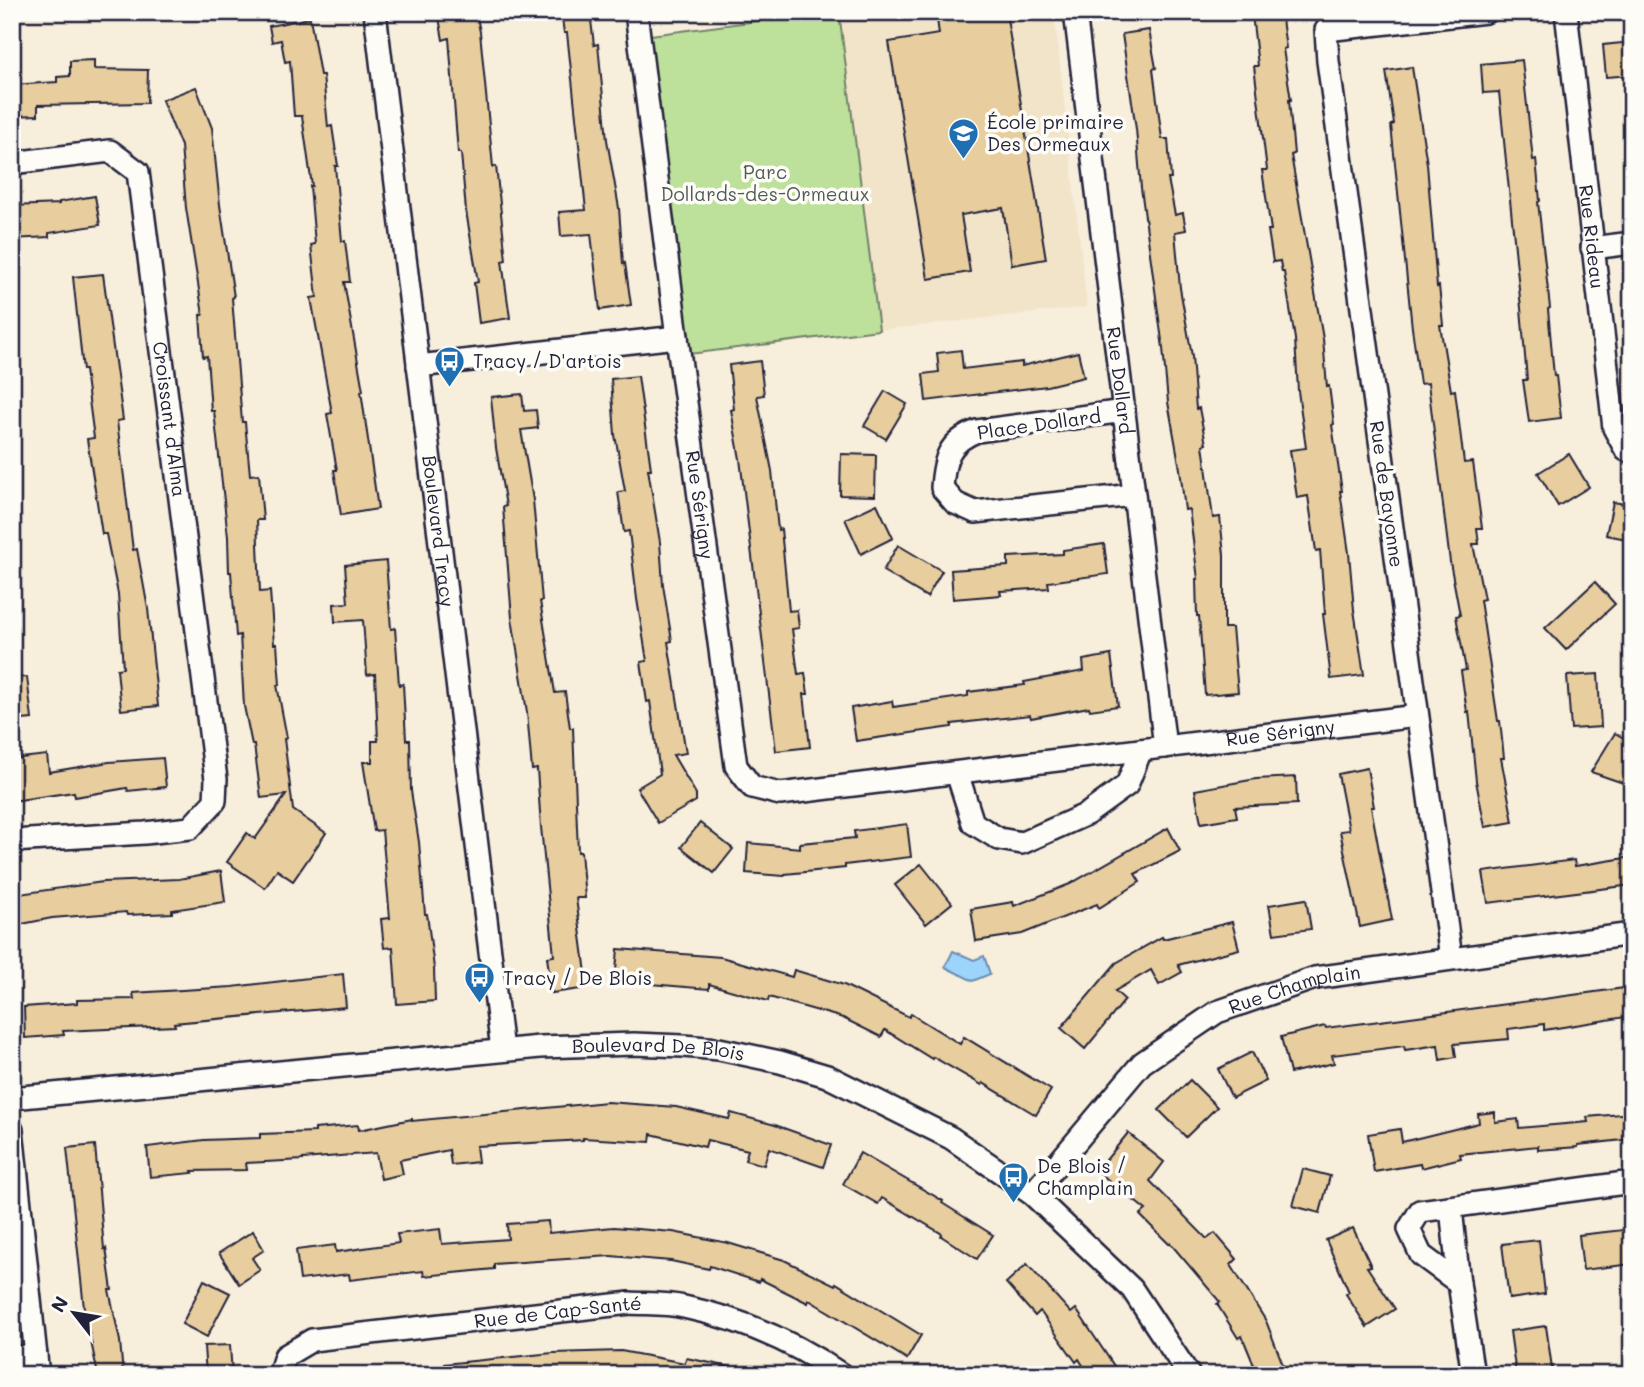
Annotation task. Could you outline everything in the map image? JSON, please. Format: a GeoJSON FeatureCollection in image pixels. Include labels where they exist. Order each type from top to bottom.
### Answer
{"type":"FeatureCollection","features":[{"type":"Feature","properties":{"kind":"street","name":"Boulevard Tracy"},"geometry":{"type":"LineString","coordinates":[[375,12],[502,1050]]}},
{"type":"Feature","properties":{"kind":"street","name":"Rue Sérigny"},"geometry":{"type":"LineString","coordinates":[[636,12],[736,766],[752,787],[780,794],[1417,716]]}},
{"type":"Feature","properties":{"kind":"street","name":"Rue Dollard"},"geometry":{"type":"LineString","coordinates":[[1075,12],[1165,747]]}},
{"type":"Feature","properties":{"kind":"street","name":"Rue de Bayonne"},"geometry":{"type":"LineString","coordinates":[[1451,958],[1328,61],[1326,30],[1486,12]]}},
{"type":"Feature","properties":{"kind":"street","name":"Rue Rideau"},"geometry":{"type":"LineString","coordinates":[[1566,12],[1614,428],[1626,450],[1632,452]]}},
{"type":"Feature","properties":{"kind":"street","name":"Croissant d'Alma"},"geometry":{"type":"LineString","coordinates":[[12,163],[110,151],[138,172],[216,779],[215,801],[190,828],[12,841]]}},
{"type":"Feature","properties":{"kind":"street"},"geometry":{"type":"LineString","coordinates":[[1592,248],[1632,243]]}},
{"type":"Feature","properties":{"kind":"street"},"geometry":{"type":"LineString","coordinates":[[418,366],[677,337]]}},
{"type":"Feature","properties":{"kind":"street","name":"Place Dollard"},"geometry":{"type":"LineString","coordinates":[[1124,411],[977,431],[963,436],[948,454],[943,466],[942,488],[955,503],[975,512],[1134,495]]}},
{"type":"Feature","properties":{"kind":"street"},"geometry":{"type":"LineString","coordinates":[[957,773],[973,823],[999,839],[1022,843],[1087,814],[1127,785],[1141,750]]}},
{"type":"Feature","properties":{"kind":"street","name":"Rue Champlain"},"geometry":{"type":"LineString","coordinates":[[1032,1194],[1142,1063],[1217,1012],[1315,978],[1632,934]]}},
{"type":"Feature","properties":{"kind":"street","name":"Boulevard De Blois"},"geometry":{"type":"LineString","coordinates":[[12,1098],[502,1050],[647,1045],[719,1049],[780,1062],[827,1076],[940,1132],[1032,1194],[1132,1289],[1189,1375]]}},
{"type":"Feature","properties":{"kind":"street"},"geometry":{"type":"LineString","coordinates":[[12,1130],[37,1365],[12,1358]]}},
{"type":"Feature","properties":{"kind":"street"},"geometry":{"type":"LineString","coordinates":[[1459,1283],[1421,1255],[1409,1229],[1420,1211],[1632,1182]]}},
{"type":"Feature","properties":{"kind":"street"},"geometry":{"type":"LineString","coordinates":[[1451,1208],[1473,1375]]}},
{"type":"Feature","properties":{"kind":"street","name":"Rue de Cap-Santé"},"geometry":{"type":"LineString","coordinates":[[279,1375],[285,1356],[312,1340],[630,1303],[682,1306],[756,1327],[817,1358],[842,1375]]}},
{"type":"Feature","properties":{"kind":"shaded area","name":"École primaire Des Ormeaux"},"geometry":{"type":"Polygon","coordinates":[[[839,12],[1054,12],[1087,307],[879,330],[839,12]]]}},
{"type":"Feature","properties":{"kind":"green space","name":"Parc Dollards-des-Ormeaux"},"geometry":{"type":"Polygon","coordinates":[[[839,12],[879,330],[690,354],[650,35],[839,12]]]}},
{"type":"Feature","properties":{"kind":"water"},"geometry":{"type":"Polygon","coordinates":[[[953,951],[974,960],[984,956],[990,974],[973,981],[945,967],[953,951]]]}},
{"type":"Feature","properties":{"kind":"building"},"geometry":{"type":"Polygon","coordinates":[[[438,12],[476,12],[493,167],[496,166],[506,260],[502,261],[510,318],[479,323],[474,283],[478,282],[466,211],[461,153],[458,153],[449,38],[443,40],[438,12]]]}},
{"type":"Feature","properties":{"kind":"building"},"geometry":{"type":"Polygon","coordinates":[[[561,12],[590,12],[594,45],[598,44],[607,140],[631,305],[600,310],[591,234],[561,236],[559,212],[586,210],[567,33],[564,33],[561,12]]]}},
{"type":"Feature","properties":{"kind":"building"},"geometry":{"type":"Polygon","coordinates":[[[979,12],[1006,12],[1046,259],[1012,265],[1003,208],[961,215],[970,272],[928,279],[889,42],[939,34],[937,19],[979,12]]]}},
{"type":"Feature","properties":{"kind":"building"},"geometry":{"type":"Polygon","coordinates":[[[1281,12],[1286,48],[1283,49],[1291,100],[1294,154],[1291,155],[1323,339],[1364,675],[1331,679],[1323,614],[1320,550],[1316,551],[1308,496],[1297,498],[1290,450],[1306,448],[1298,391],[1295,339],[1284,272],[1280,261],[1273,262],[1268,230],[1271,230],[1262,170],[1267,170],[1254,66],[1258,66],[1252,14],[1281,12]]]}},
{"type":"Feature","properties":{"kind":"building"},"geometry":{"type":"Polygon","coordinates":[[[310,18],[320,75],[323,75],[328,127],[332,126],[338,166],[335,166],[342,241],[345,241],[350,282],[344,282],[363,391],[378,509],[341,515],[334,470],[337,470],[327,414],[332,413],[311,298],[317,297],[311,245],[315,244],[312,186],[302,116],[294,116],[290,61],[285,62],[281,40],[272,42],[269,26],[310,18]]]}},
{"type":"Feature","properties":{"kind":"building"},"geometry":{"type":"Polygon","coordinates":[[[1149,30],[1156,68],[1153,69],[1162,139],[1168,139],[1171,179],[1168,179],[1175,215],[1183,213],[1186,230],[1175,232],[1180,288],[1192,356],[1196,409],[1199,408],[1206,444],[1203,445],[1213,518],[1220,517],[1224,555],[1224,628],[1232,628],[1238,692],[1205,695],[1197,616],[1198,579],[1189,509],[1185,510],[1168,402],[1136,129],[1122,34],[1149,30]]]}},
{"type":"Feature","properties":{"kind":"building"},"geometry":{"type":"Polygon","coordinates":[[[1632,42],[1632,75],[1606,77],[1603,45],[1632,42]]]}},
{"type":"Feature","properties":{"kind":"building"},"geometry":{"type":"Polygon","coordinates":[[[94,60],[94,69],[148,70],[147,103],[38,105],[38,115],[12,116],[12,85],[57,82],[57,77],[70,76],[70,61],[94,60]]]}},
{"type":"Feature","properties":{"kind":"building"},"geometry":{"type":"Polygon","coordinates":[[[1522,60],[1533,160],[1536,159],[1554,376],[1561,418],[1529,422],[1523,380],[1527,380],[1521,308],[1499,92],[1483,93],[1481,64],[1522,60]]]}},
{"type":"Feature","properties":{"kind":"building"},"geometry":{"type":"Polygon","coordinates":[[[1412,67],[1427,164],[1437,287],[1439,286],[1443,325],[1440,325],[1451,391],[1455,390],[1464,463],[1473,462],[1482,528],[1477,528],[1479,544],[1473,544],[1484,599],[1480,600],[1500,721],[1504,758],[1501,758],[1513,822],[1485,827],[1461,671],[1466,670],[1456,616],[1460,615],[1450,562],[1428,383],[1420,384],[1412,328],[1391,125],[1394,124],[1386,71],[1412,67]]]}},
{"type":"Feature","properties":{"kind":"building"},"geometry":{"type":"Polygon","coordinates":[[[196,87],[212,128],[234,297],[242,422],[245,422],[250,475],[259,474],[263,520],[257,520],[260,592],[270,591],[274,644],[277,644],[280,685],[277,685],[287,738],[284,739],[293,810],[326,833],[293,881],[277,870],[265,888],[227,862],[247,833],[255,839],[286,795],[261,798],[254,745],[244,706],[240,635],[236,636],[214,411],[211,411],[207,356],[203,357],[200,315],[203,315],[186,208],[181,146],[162,100],[196,87]]]}},
{"type":"Feature","properties":{"kind":"building"},"geometry":{"type":"Polygon","coordinates":[[[95,196],[100,225],[49,233],[49,237],[12,239],[12,206],[59,204],[95,196]]]}},
{"type":"Feature","properties":{"kind":"building"},"geometry":{"type":"Polygon","coordinates":[[[103,274],[123,420],[117,421],[133,550],[137,549],[148,609],[158,706],[121,710],[117,669],[123,668],[118,594],[106,534],[102,534],[87,439],[94,438],[83,370],[73,277],[103,274]]]}},
{"type":"Feature","properties":{"kind":"building"},"geometry":{"type":"Polygon","coordinates":[[[961,350],[963,369],[1022,362],[1022,366],[1078,352],[1084,377],[1047,386],[926,401],[923,374],[939,372],[937,353],[961,350]]]}},
{"type":"Feature","properties":{"kind":"building"},"geometry":{"type":"Polygon","coordinates":[[[760,361],[764,395],[757,396],[772,471],[778,530],[781,529],[789,611],[797,610],[799,628],[792,629],[798,674],[805,673],[808,694],[804,694],[810,747],[776,751],[740,459],[731,410],[734,409],[729,365],[760,361]]]}},
{"type":"Feature","properties":{"kind":"building"},"geometry":{"type":"Polygon","coordinates":[[[638,376],[672,641],[668,642],[686,753],[673,755],[696,794],[696,801],[658,823],[637,788],[660,774],[650,701],[647,702],[641,662],[647,661],[629,531],[624,532],[618,492],[625,491],[615,435],[611,379],[638,376]]]}},
{"type":"Feature","properties":{"kind":"building"},"geometry":{"type":"Polygon","coordinates":[[[885,391],[907,404],[886,439],[864,426],[885,391]]]}},
{"type":"Feature","properties":{"kind":"building"},"geometry":{"type":"Polygon","coordinates":[[[522,394],[524,411],[536,410],[538,428],[521,430],[533,500],[540,601],[555,693],[565,692],[570,728],[573,728],[578,852],[581,852],[585,898],[576,898],[588,988],[552,993],[547,957],[554,956],[537,769],[532,770],[527,712],[512,618],[503,507],[506,506],[491,397],[522,394]]]}},
{"type":"Feature","properties":{"kind":"building"},"geometry":{"type":"Polygon","coordinates":[[[841,454],[876,455],[875,496],[840,495],[841,454]]]}},
{"type":"Feature","properties":{"kind":"building"},"geometry":{"type":"Polygon","coordinates":[[[1569,454],[1589,487],[1558,506],[1538,473],[1569,454]]]}},
{"type":"Feature","properties":{"kind":"building"},"geometry":{"type":"Polygon","coordinates":[[[1613,502],[1632,505],[1632,540],[1606,535],[1613,502]]]}},
{"type":"Feature","properties":{"kind":"building"},"geometry":{"type":"Polygon","coordinates":[[[877,504],[893,538],[861,554],[845,519],[877,504]]]}},
{"type":"Feature","properties":{"kind":"building"},"geometry":{"type":"Polygon","coordinates":[[[1104,544],[1108,574],[1048,582],[1049,588],[1000,591],[1001,595],[953,599],[951,570],[1008,566],[1008,557],[1063,554],[1063,550],[1104,544]]]}},
{"type":"Feature","properties":{"kind":"building"},"geometry":{"type":"Polygon","coordinates":[[[898,545],[942,571],[927,597],[883,571],[898,545]]]}},
{"type":"Feature","properties":{"kind":"building"},"geometry":{"type":"Polygon","coordinates":[[[386,561],[391,629],[395,628],[399,685],[403,684],[406,740],[410,740],[411,791],[434,968],[435,1001],[397,1004],[393,947],[384,948],[381,919],[390,918],[382,830],[374,831],[363,762],[372,762],[372,741],[378,741],[375,674],[367,675],[363,620],[335,622],[334,604],[348,603],[345,565],[386,561]]]}},
{"type":"Feature","properties":{"kind":"building"},"geometry":{"type":"Polygon","coordinates":[[[1595,582],[1615,604],[1566,650],[1545,628],[1595,582]]]}},
{"type":"Feature","properties":{"kind":"building"},"geometry":{"type":"Polygon","coordinates":[[[1111,655],[1118,706],[1090,710],[1089,707],[1031,718],[1030,715],[952,724],[952,727],[856,741],[851,708],[892,701],[893,707],[968,696],[968,692],[1025,685],[1024,682],[1084,671],[1083,660],[1111,655]]]}},
{"type":"Feature","properties":{"kind":"building"},"geometry":{"type":"Polygon","coordinates":[[[1598,674],[1601,727],[1571,729],[1567,676],[1598,674]]]}},
{"type":"Feature","properties":{"kind":"building"},"geometry":{"type":"Polygon","coordinates":[[[27,677],[32,719],[12,721],[12,678],[27,677]]]}},
{"type":"Feature","properties":{"kind":"building"},"geometry":{"type":"Polygon","coordinates":[[[1615,733],[1632,743],[1632,786],[1591,772],[1615,733]]]}},
{"type":"Feature","properties":{"kind":"building"},"geometry":{"type":"Polygon","coordinates":[[[47,755],[49,772],[109,762],[163,758],[166,787],[128,791],[127,788],[75,797],[74,792],[12,801],[12,759],[47,755]]]}},
{"type":"Feature","properties":{"kind":"building"},"geometry":{"type":"Polygon","coordinates":[[[1367,768],[1374,807],[1371,807],[1392,920],[1360,927],[1340,831],[1349,830],[1338,774],[1367,768]]]}},
{"type":"Feature","properties":{"kind":"building"},"geometry":{"type":"Polygon","coordinates":[[[1296,777],[1297,804],[1235,807],[1237,817],[1201,823],[1195,790],[1256,779],[1296,777]]]}},
{"type":"Feature","properties":{"kind":"building"},"geometry":{"type":"Polygon","coordinates":[[[700,823],[733,849],[714,873],[681,847],[700,823]]]}},
{"type":"Feature","properties":{"kind":"building"},"geometry":{"type":"Polygon","coordinates":[[[907,824],[911,857],[784,876],[746,873],[748,843],[800,848],[800,843],[855,838],[854,831],[907,824]]]}},
{"type":"Feature","properties":{"kind":"building"},"geometry":{"type":"Polygon","coordinates":[[[1168,828],[1180,851],[1135,874],[1140,882],[1099,908],[1097,904],[1022,934],[976,941],[971,909],[1013,902],[1014,906],[1070,884],[1168,828]]]}},
{"type":"Feature","properties":{"kind":"building"},"geometry":{"type":"Polygon","coordinates":[[[1632,857],[1632,885],[1488,903],[1483,872],[1574,860],[1575,866],[1632,857]]]}},
{"type":"Feature","properties":{"kind":"building"},"geometry":{"type":"Polygon","coordinates":[[[921,864],[952,903],[926,924],[895,885],[921,864]]]}},
{"type":"Feature","properties":{"kind":"building"},"geometry":{"type":"Polygon","coordinates":[[[221,871],[225,902],[172,910],[172,913],[127,915],[126,912],[52,918],[12,926],[12,895],[103,882],[179,879],[221,871]]]}},
{"type":"Feature","properties":{"kind":"building"},"geometry":{"type":"Polygon","coordinates":[[[1306,899],[1311,929],[1274,934],[1269,905],[1306,899]]]}},
{"type":"Feature","properties":{"kind":"building"},"geometry":{"type":"Polygon","coordinates":[[[1232,922],[1239,949],[1178,965],[1182,972],[1159,985],[1151,970],[1115,991],[1125,1000],[1085,1049],[1061,1028],[1116,963],[1162,937],[1163,939],[1232,922]]]}},
{"type":"Feature","properties":{"kind":"building"},"geometry":{"type":"Polygon","coordinates":[[[618,949],[721,957],[792,977],[794,970],[844,985],[909,1017],[911,1014],[960,1044],[964,1037],[1051,1090],[1036,1115],[983,1083],[982,1085],[933,1057],[932,1059],[885,1030],[881,1037],[843,1018],[769,997],[768,1001],[709,984],[709,989],[615,981],[618,949]]]}},
{"type":"Feature","properties":{"kind":"building"},"geometry":{"type":"Polygon","coordinates":[[[343,974],[346,1007],[174,1023],[175,1026],[63,1031],[64,1035],[25,1038],[24,1007],[77,1003],[77,1000],[134,999],[133,993],[232,987],[343,974]]]}},
{"type":"Feature","properties":{"kind":"building"},"geometry":{"type":"Polygon","coordinates":[[[1632,987],[1632,1016],[1544,1030],[1544,1024],[1508,1029],[1509,1039],[1454,1044],[1456,1057],[1440,1060],[1438,1045],[1405,1050],[1404,1046],[1332,1055],[1334,1063],[1290,1073],[1281,1037],[1325,1026],[1326,1028],[1632,987]]]}},
{"type":"Feature","properties":{"kind":"building"},"geometry":{"type":"Polygon","coordinates":[[[1252,1052],[1266,1081],[1232,1098],[1218,1069],[1252,1052]]]}},
{"type":"Feature","properties":{"kind":"building"},"geometry":{"type":"Polygon","coordinates":[[[1190,1080],[1217,1107],[1186,1137],[1159,1110],[1190,1080]]]}},
{"type":"Feature","properties":{"kind":"building"},"geometry":{"type":"Polygon","coordinates":[[[607,1102],[676,1107],[729,1119],[731,1113],[831,1145],[823,1167],[769,1148],[764,1165],[745,1160],[748,1150],[707,1140],[705,1147],[651,1134],[650,1142],[583,1138],[476,1146],[478,1162],[451,1165],[449,1150],[400,1160],[403,1174],[381,1179],[376,1153],[246,1163],[247,1170],[192,1171],[193,1173],[150,1177],[147,1147],[204,1140],[260,1138],[260,1134],[315,1132],[315,1129],[358,1125],[359,1130],[412,1119],[607,1102]]]}},
{"type":"Feature","properties":{"kind":"building"},"geometry":{"type":"Polygon","coordinates":[[[1495,1112],[1495,1122],[1518,1119],[1519,1128],[1588,1122],[1587,1117],[1632,1113],[1632,1139],[1578,1147],[1538,1150],[1538,1146],[1460,1154],[1461,1158],[1421,1168],[1420,1164],[1374,1172],[1368,1134],[1400,1129],[1402,1142],[1479,1123],[1478,1114],[1495,1112]]]}},
{"type":"Feature","properties":{"kind":"building"},"geometry":{"type":"Polygon","coordinates":[[[1128,1133],[1164,1162],[1150,1181],[1207,1239],[1215,1233],[1237,1259],[1231,1265],[1266,1321],[1287,1375],[1258,1375],[1242,1336],[1238,1338],[1217,1304],[1220,1302],[1170,1243],[1140,1215],[1146,1210],[1097,1171],[1128,1133]]]}},
{"type":"Feature","properties":{"kind":"building"},"geometry":{"type":"Polygon","coordinates":[[[95,1145],[104,1249],[106,1248],[112,1290],[109,1290],[120,1341],[123,1375],[98,1375],[84,1308],[67,1148],[95,1145]]]}},
{"type":"Feature","properties":{"kind":"building"},"geometry":{"type":"Polygon","coordinates":[[[860,1153],[943,1201],[942,1203],[993,1235],[977,1259],[941,1236],[942,1234],[882,1198],[878,1204],[843,1184],[860,1153]]]}},
{"type":"Feature","properties":{"kind":"building"},"geometry":{"type":"Polygon","coordinates":[[[1303,1169],[1330,1176],[1320,1213],[1293,1206],[1303,1169]]]}},
{"type":"Feature","properties":{"kind":"building"},"geometry":{"type":"Polygon","coordinates":[[[548,1221],[549,1233],[614,1227],[673,1232],[728,1243],[784,1260],[835,1285],[836,1283],[921,1335],[907,1359],[809,1300],[808,1303],[760,1279],[759,1282],[710,1266],[709,1269],[671,1261],[611,1256],[494,1264],[494,1269],[424,1276],[423,1271],[350,1280],[349,1274],[300,1280],[296,1250],[335,1245],[336,1252],[399,1243],[397,1234],[440,1229],[442,1244],[508,1239],[507,1224],[548,1221]]]}},
{"type":"Feature","properties":{"kind":"building"},"geometry":{"type":"Polygon","coordinates":[[[1353,1228],[1371,1266],[1367,1267],[1395,1309],[1367,1327],[1346,1294],[1349,1292],[1326,1240],[1353,1228]]]}},
{"type":"Feature","properties":{"kind":"building"},"geometry":{"type":"Polygon","coordinates":[[[1632,1229],[1632,1264],[1583,1270],[1579,1235],[1632,1229]]]}},
{"type":"Feature","properties":{"kind":"building"},"geometry":{"type":"Polygon","coordinates":[[[253,1231],[264,1250],[252,1258],[260,1270],[239,1284],[219,1253],[253,1231]]]}},
{"type":"Feature","properties":{"kind":"building"},"geometry":{"type":"Polygon","coordinates":[[[1539,1240],[1545,1294],[1509,1299],[1502,1244],[1539,1240]]]}},
{"type":"Feature","properties":{"kind":"building"},"geometry":{"type":"Polygon","coordinates":[[[1027,1264],[1071,1313],[1076,1309],[1120,1375],[1089,1375],[1079,1359],[1076,1362],[1040,1311],[1035,1316],[1006,1283],[1027,1264]]]}},
{"type":"Feature","properties":{"kind":"building"},"geometry":{"type":"Polygon","coordinates":[[[204,1280],[230,1293],[207,1337],[182,1324],[204,1280]]]}},
{"type":"Feature","properties":{"kind":"building"},"geometry":{"type":"Polygon","coordinates":[[[1546,1326],[1553,1375],[1516,1375],[1510,1331],[1546,1326]]]}},
{"type":"Feature","properties":{"kind":"building"},"geometry":{"type":"Polygon","coordinates":[[[230,1345],[232,1375],[206,1375],[204,1346],[230,1345]]]}},
{"type":"Feature","properties":{"kind":"building"},"geometry":{"type":"Polygon","coordinates":[[[621,1351],[685,1363],[686,1358],[731,1367],[730,1375],[444,1375],[444,1364],[553,1353],[621,1351]]]}},
{"type":"Feature","properties":{"kind":"place","name":"École primaire Des Ormeaux"},"geometry":{"type":"Point","coordinates":[964,160]}},
{"type":"Feature","properties":{"kind":"place","name":"Tracy / D'artois"},"geometry":{"type":"Point","coordinates":[450,388]}},
{"type":"Feature","properties":{"kind":"place","name":"Tracy / De Blois"},"geometry":{"type":"Point","coordinates":[480,1005]}},
{"type":"Feature","properties":{"kind":"place","name":"De Blois / Champlain"},"geometry":{"type":"Point","coordinates":[1014,1204]}}]}
